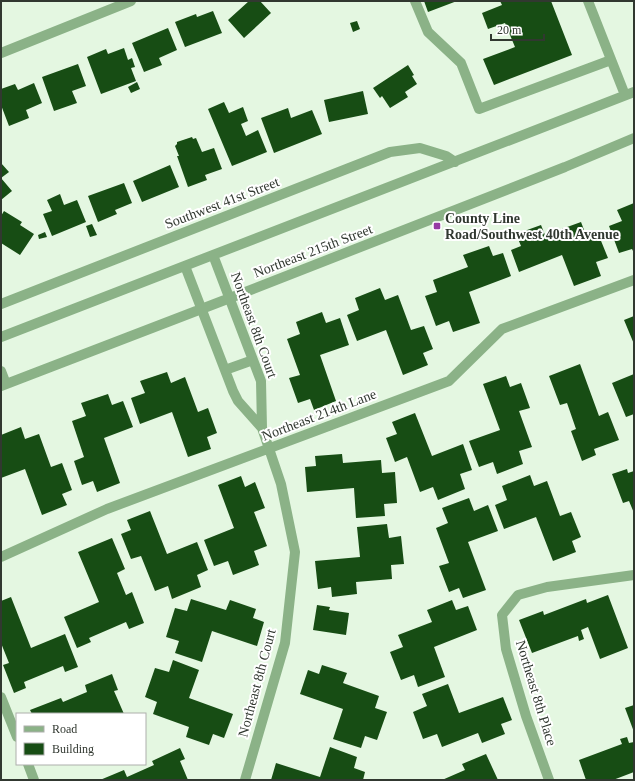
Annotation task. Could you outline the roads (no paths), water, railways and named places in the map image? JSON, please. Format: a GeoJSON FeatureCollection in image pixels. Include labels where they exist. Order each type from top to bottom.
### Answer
{"type":"FeatureCollection","features":[{"type":"Feature","properties":{"kind":"street"},"geometry":{"type":"LineString","coordinates":[[1,53],[131,1]]}},
{"type":"Feature","properties":{"kind":"street"},"geometry":{"type":"LineString","coordinates":[[415,1],[428,32],[461,63],[479,109],[611,60]]}},
{"type":"Feature","properties":{"kind":"street"},"geometry":{"type":"LineString","coordinates":[[1,337],[629,94],[611,60],[588,1]]}},
{"type":"Feature","properties":{"kind":"street","name":"Northeast 215th Street"},"geometry":{"type":"LineString","coordinates":[[4,385],[201,310],[565,167],[634,138]]}},
{"type":"Feature","properties":{"kind":"street","name":"Southwest 41st Street"},"geometry":{"type":"LineString","coordinates":[[1,304],[390,152],[420,148],[446,156],[455,162]]}},
{"type":"Feature","properties":{"kind":"street","name":"Northeast 8th Court"},"geometry":{"type":"LineString","coordinates":[[213,255],[261,381],[262,428],[281,484],[295,552],[285,643],[245,780]]}},
{"type":"Feature","properties":{"kind":"street","name":"Northeast 8th Court"},"geometry":{"type":"LineString","coordinates":[[185,266],[238,401],[262,428]]}},
{"type":"Feature","properties":{"kind":"street","name":"Northeast 214th Lane"},"geometry":{"type":"LineString","coordinates":[[1,557],[107,509],[450,381],[502,329],[634,280]]}},
{"type":"Feature","properties":{"kind":"street"},"geometry":{"type":"LineString","coordinates":[[225,370],[253,360]]}},
{"type":"Feature","properties":{"kind":"street"},"geometry":{"type":"LineString","coordinates":[[1,371],[4,385]]}},
{"type":"Feature","properties":{"kind":"street","name":"Northeast 8th Place"},"geometry":{"type":"LineString","coordinates":[[549,780],[526,716],[506,649],[502,615],[518,595],[547,587],[634,575]]}},
{"type":"Feature","properties":{"kind":"street"},"geometry":{"type":"LineString","coordinates":[[1,697],[16,734]]}},
{"type":"Feature","properties":{"kind":"street"},"geometry":{"type":"LineString","coordinates":[[28,765],[34,780]]}},
{"type":"Feature","properties":{"kind":"place","name":"County Line Road/Southwest 40th Avenue"},"geometry":{"type":"Point","coordinates":[437,226]}}]}
